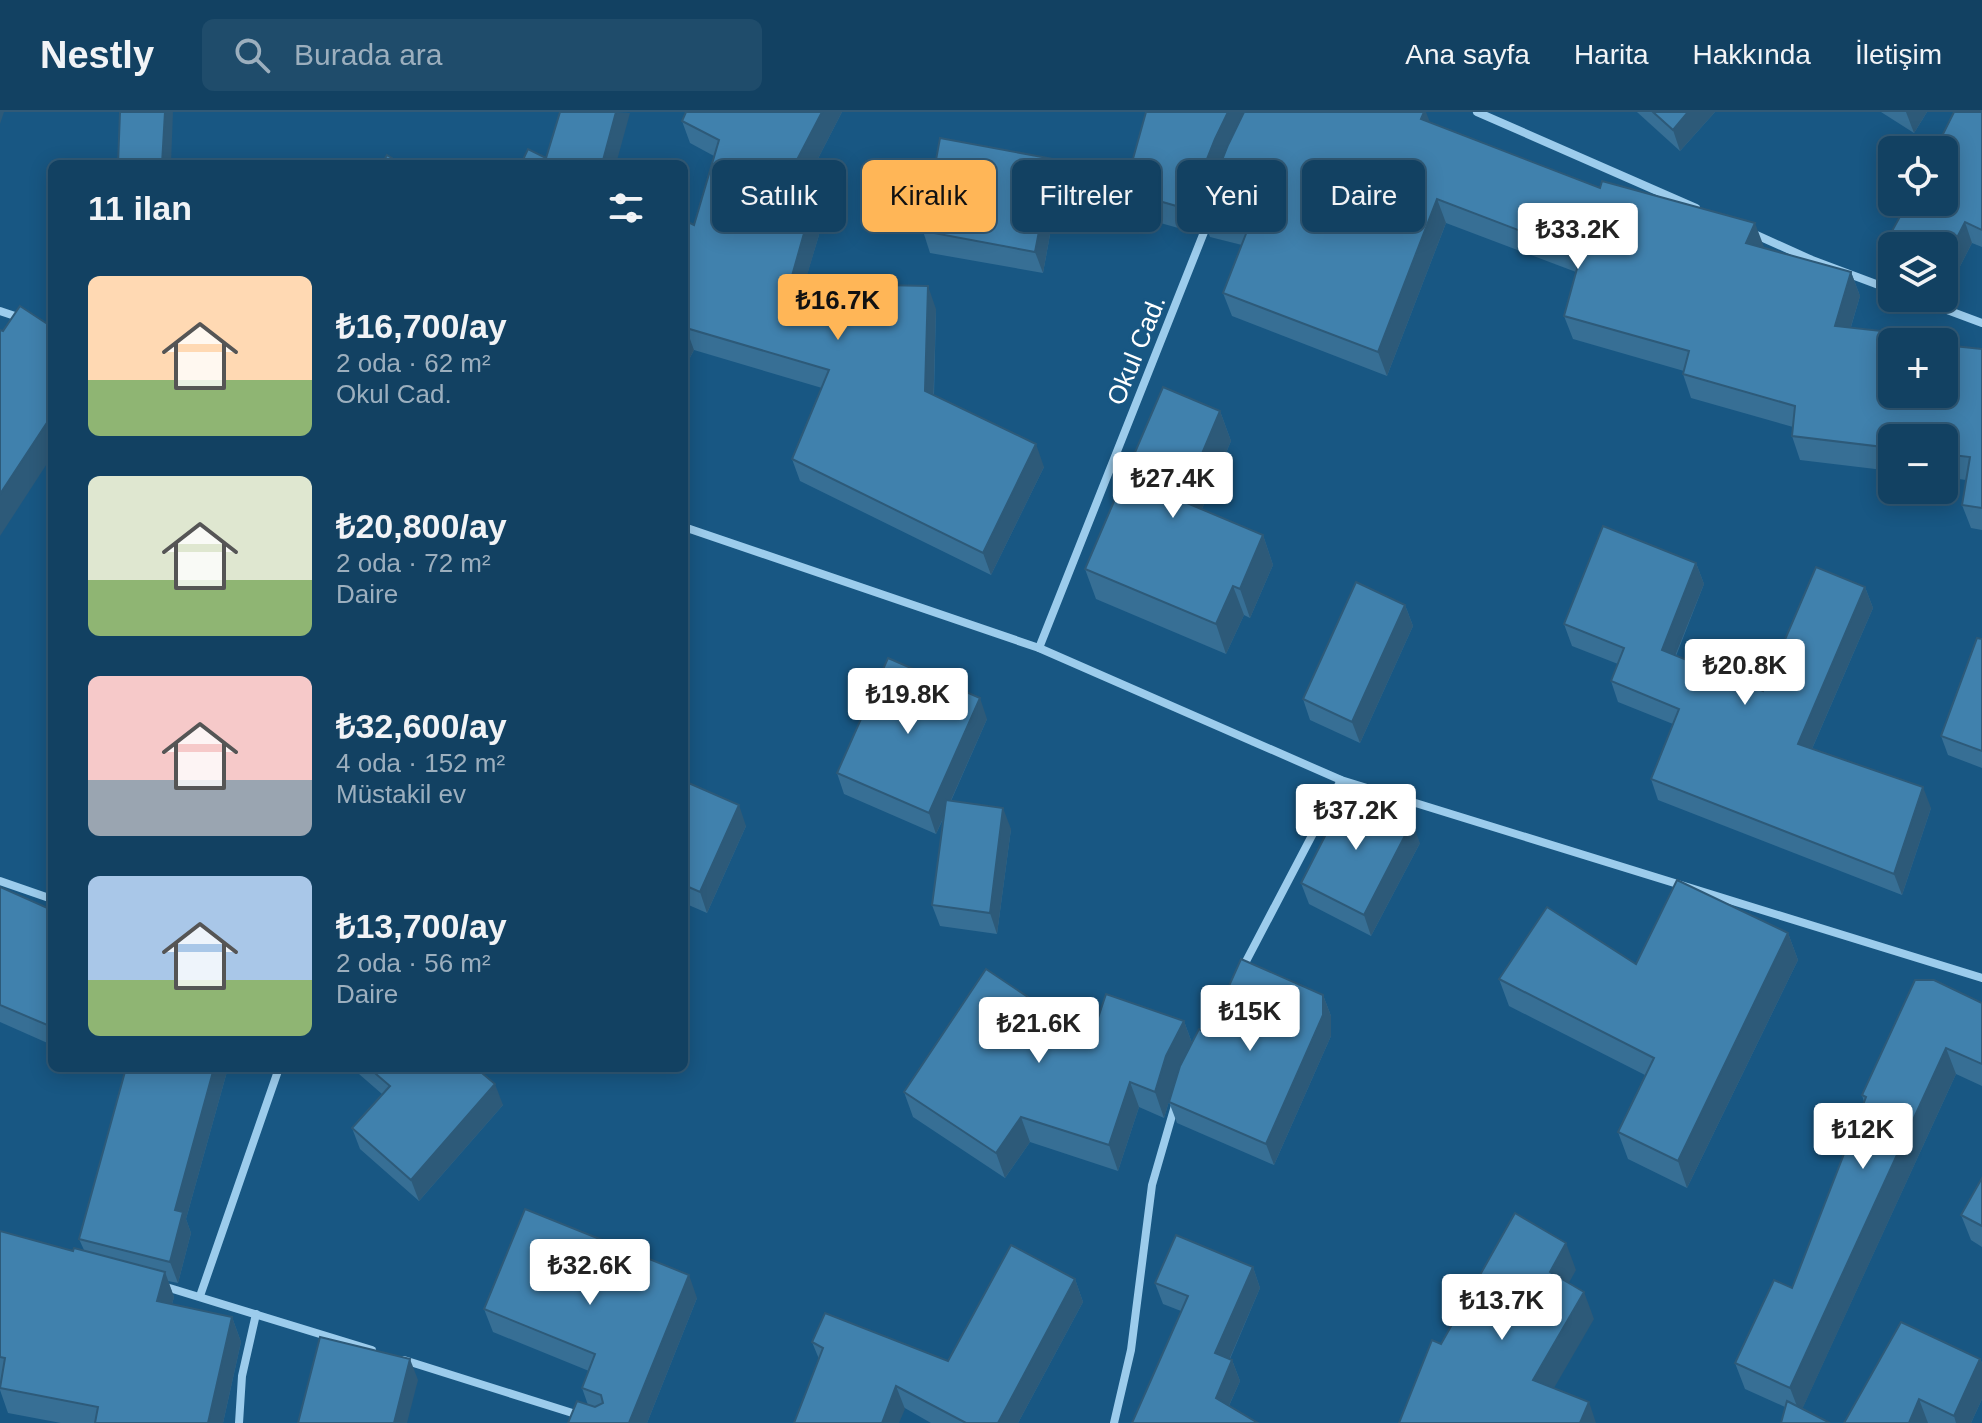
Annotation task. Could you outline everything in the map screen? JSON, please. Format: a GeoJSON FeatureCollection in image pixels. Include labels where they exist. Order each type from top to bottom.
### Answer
{"type":"FeatureCollection","features":[{"type":"Feature","properties":{"kind":"street"},"geometry":{"type":"LineString","coordinates":[[1477,112],[1710,215]]}},
{"type":"Feature","properties":{"kind":"street"},"geometry":{"type":"LineString","coordinates":[[1739,227],[1812,260],[1878,285]]}},
{"type":"Feature","properties":{"kind":"street","name":"Okul Cad."},"geometry":{"type":"LineString","coordinates":[[1039,648],[1204,232]]}},
{"type":"Feature","properties":{"kind":"street"},"geometry":{"type":"LineString","coordinates":[[0,311],[26,319]]}},
{"type":"Feature","properties":{"kind":"street"},"geometry":{"type":"LineString","coordinates":[[1953,312],[1982,323]]}},
{"type":"Feature","properties":{"kind":"street"},"geometry":{"type":"LineString","coordinates":[[688,528],[1039,648],[1341,780],[1982,978]]}},
{"type":"Feature","properties":{"kind":"street"},"geometry":{"type":"LineString","coordinates":[[1239,973],[1341,780]]}},
{"type":"Feature","properties":{"kind":"street"},"geometry":{"type":"LineString","coordinates":[[0,881],[48,898]]}},
{"type":"Feature","properties":{"kind":"street"},"geometry":{"type":"LineString","coordinates":[[200,1296],[278,1072]]}},
{"type":"Feature","properties":{"kind":"street"},"geometry":{"type":"LineString","coordinates":[[1114,1423],[1131,1350],[1152,1185],[1177,1099]]}},
{"type":"Feature","properties":{"kind":"street"},"geometry":{"type":"LineString","coordinates":[[154,1284],[377,1352]]}},
{"type":"Feature","properties":{"kind":"street"},"geometry":{"type":"LineString","coordinates":[[239,1423],[242,1376],[256,1314]]}},
{"type":"Feature","properties":{"kind":"street"},"geometry":{"type":"LineString","coordinates":[[392,1356],[589,1418]]}},
{"type":"Feature","properties":{"kind":"building"},"geometry":{"type":"Polygon","coordinates":[[[120,112],[165,112],[162,160],[118,160],[120,112]]]}},
{"type":"Feature","properties":{"kind":"building"},"geometry":{"type":"Polygon","coordinates":[[[560,112],[616,112],[603,160],[523,160],[528,149],[546,158],[560,112]]]}},
{"type":"Feature","properties":{"kind":"building"},"geometry":{"type":"Polygon","coordinates":[[[686,112],[822,112],[797,160],[713,160],[719,140],[682,121],[686,112]]]}},
{"type":"Feature","properties":{"kind":"building"},"geometry":{"type":"Polygon","coordinates":[[[1146,112],[1228,112],[1207,160],[1177,160],[1177,206],[1161,202],[1161,160],[1133,160],[1146,112]]]}},
{"type":"Feature","properties":{"kind":"building"},"geometry":{"type":"Polygon","coordinates":[[[1244,112],[1424,112],[1421,119],[1600,188],[1602,181],[1755,223],[1746,243],[1851,272],[1835,326],[1878,331],[1878,408],[1958,408],[1958,346],[1982,349],[1982,508],[1962,505],[1970,457],[1958,456],[1958,424],[1878,424],[1878,446],[1792,436],[1795,406],[1683,374],[1689,351],[1564,316],[1581,254],[1437,199],[1425,230],[1425,160],[1302,160],[1302,232],[1424,232],[1378,352],[1223,293],[1247,232],[1286,232],[1286,160],[1222,160],[1244,112]]]}},
{"type":"Feature","properties":{"kind":"building"},"geometry":{"type":"Polygon","coordinates":[[[1653,112],[1688,112],[1673,130],[1653,112]]]}},
{"type":"Feature","properties":{"kind":"building"},"geometry":{"type":"Polygon","coordinates":[[[1954,112],[1982,112],[1982,230],[1965,222],[1958,236],[1958,232],[1894,232],[1900,216],[1958,216],[1958,136],[1942,136],[1954,112]]]}},
{"type":"Feature","properties":{"kind":"building"},"geometry":{"type":"Polygon","coordinates":[[[940,138],[1053,159],[1012,160],[1012,232],[1039,232],[1035,252],[928,232],[996,232],[996,160],[936,160],[940,138]]]}},
{"type":"Feature","properties":{"kind":"building"},"geometry":{"type":"Polygon","coordinates":[[[712,164],[712,232],[804,232],[790,283],[928,286],[925,391],[1036,444],[983,553],[792,459],[829,370],[688,329],[688,222],[694,225],[712,164]]]}},
{"type":"Feature","properties":{"kind":"building"},"geometry":{"type":"Polygon","coordinates":[[[20,306],[48,324],[48,421],[0,494],[0,330],[3,331],[20,306]]]}},
{"type":"Feature","properties":{"kind":"building"},"geometry":{"type":"Polygon","coordinates":[[[1163,387],[1220,411],[1182,501],[1263,535],[1240,589],[1233,586],[1216,624],[1085,569],[1163,387]]]}},
{"type":"Feature","properties":{"kind":"building"},"geometry":{"type":"Polygon","coordinates":[[[1603,526],[1696,563],[1662,650],[1763,691],[1816,567],[1865,587],[1798,744],[1923,787],[1894,874],[1651,779],[1679,709],[1611,681],[1624,648],[1564,624],[1603,526]]]}},
{"type":"Feature","properties":{"kind":"building"},"geometry":{"type":"Polygon","coordinates":[[[1356,582],[1405,605],[1352,722],[1303,699],[1356,582]]]}},
{"type":"Feature","properties":{"kind":"building"},"geometry":{"type":"Polygon","coordinates":[[[1977,638],[1982,639],[1982,751],[1941,736],[1977,638]]]}},
{"type":"Feature","properties":{"kind":"building"},"geometry":{"type":"Polygon","coordinates":[[[888,658],[980,698],[929,813],[837,773],[888,658]]]}},
{"type":"Feature","properties":{"kind":"building"},"geometry":{"type":"Polygon","coordinates":[[[688,783],[739,805],[700,892],[688,887],[688,783]]]}},
{"type":"Feature","properties":{"kind":"building"},"geometry":{"type":"Polygon","coordinates":[[[1349,789],[1412,822],[1364,915],[1301,883],[1349,789]]]}},
{"type":"Feature","properties":{"kind":"building"},"geometry":{"type":"Polygon","coordinates":[[[946,800],[1003,808],[990,913],[932,905],[946,800]]]}},
{"type":"Feature","properties":{"kind":"building"},"geometry":{"type":"Polygon","coordinates":[[[1677,880],[1788,933],[1678,1161],[1618,1132],[1654,1058],[1499,979],[1547,907],[1636,964],[1677,880]]]}},
{"type":"Feature","properties":{"kind":"building"},"geometry":{"type":"Polygon","coordinates":[[[0,887],[48,908],[48,1025],[0,1005],[0,887]]]}},
{"type":"Feature","properties":{"kind":"building"},"geometry":{"type":"Polygon","coordinates":[[[1241,959],[1323,995],[1323,1015],[1266,1144],[1169,1102],[1180,1066],[1199,1029],[1208,1033],[1241,959]]]}},
{"type":"Feature","properties":{"kind":"building"},"geometry":{"type":"Polygon","coordinates":[[[986,969],[1091,1039],[1106,994],[1184,1021],[1166,1056],[1155,1092],[1130,1082],[1109,1145],[1021,1117],[996,1153],[904,1092],[986,969]]]}},
{"type":"Feature","properties":{"kind":"building"},"geometry":{"type":"Polygon","coordinates":[[[1915,980],[1934,980],[1982,1003],[1982,1064],[1946,1048],[1790,1388],[1735,1363],[1774,1280],[1792,1288],[1866,1097],[1862,1095],[1915,980]]]}},
{"type":"Feature","properties":{"kind":"building"},"geometry":{"type":"Polygon","coordinates":[[[125,1072],[213,1072],[175,1210],[183,1212],[170,1262],[79,1239],[125,1072]]]}},
{"type":"Feature","properties":{"kind":"building"},"geometry":{"type":"Polygon","coordinates":[[[374,1072],[481,1072],[495,1084],[411,1180],[352,1128],[390,1086],[374,1072]]]}},
{"type":"Feature","properties":{"kind":"building"},"geometry":{"type":"Polygon","coordinates":[[[1982,1178],[1982,1226],[1961,1215],[1982,1178]]]}},
{"type":"Feature","properties":{"kind":"building"},"geometry":{"type":"Polygon","coordinates":[[[525,1209],[689,1275],[629,1423],[568,1423],[577,1401],[595,1407],[603,1403],[601,1395],[582,1388],[595,1354],[484,1309],[525,1209]]]}},
{"type":"Feature","properties":{"kind":"building"},"geometry":{"type":"Polygon","coordinates":[[[1515,1213],[1566,1243],[1550,1272],[1584,1292],[1533,1380],[1589,1402],[1580,1423],[1399,1423],[1432,1340],[1441,1344],[1515,1213]]]}},
{"type":"Feature","properties":{"kind":"building"},"geometry":{"type":"Polygon","coordinates":[[[0,1231],[165,1272],[157,1301],[232,1317],[208,1423],[95,1423],[98,1407],[0,1388],[5,1358],[0,1357],[0,1231]]]}},
{"type":"Feature","properties":{"kind":"building"},"geometry":{"type":"Polygon","coordinates":[[[1176,1235],[1253,1267],[1215,1353],[1232,1360],[1216,1398],[1258,1423],[1132,1423],[1188,1296],[1155,1283],[1176,1235]]]}},
{"type":"Feature","properties":{"kind":"building"},"geometry":{"type":"Polygon","coordinates":[[[1011,1245],[1075,1279],[998,1423],[966,1423],[896,1386],[882,1423],[794,1423],[823,1348],[812,1342],[825,1313],[948,1361],[1011,1245]]]}},
{"type":"Feature","properties":{"kind":"building"},"geometry":{"type":"Polygon","coordinates":[[[1901,1322],[1980,1359],[1954,1416],[1919,1399],[1909,1423],[1844,1423],[1901,1322]]]}},
{"type":"Feature","properties":{"kind":"building"},"geometry":{"type":"Polygon","coordinates":[[[320,1337],[410,1359],[394,1423],[298,1423],[320,1337]]]}},
{"type":"Feature","properties":{"kind":"building"},"geometry":{"type":"Polygon","coordinates":[[[1787,1401],[1830,1423],[1781,1423],[1787,1401]]]}}]}
